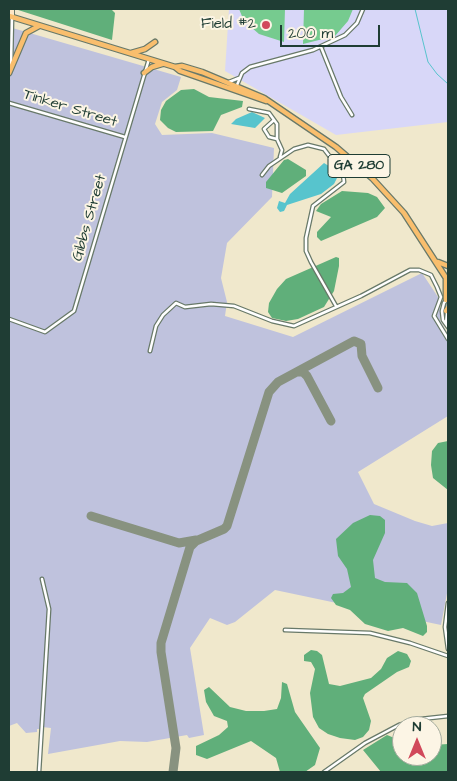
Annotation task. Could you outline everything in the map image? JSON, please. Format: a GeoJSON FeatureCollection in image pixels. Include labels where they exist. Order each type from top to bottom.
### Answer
{"type":"FeatureCollection","features":[{"type":"Feature","properties":{"kind":"main road"},"geometry":{"type":"LineString","coordinates":[[10,16],[12,9]]}},
{"type":"Feature","properties":{"kind":"main road","name":"GA 280"},"geometry":{"type":"LineString","coordinates":[[10,16],[235,87],[266,101],[327,139],[364,170],[404,212],[447,279]]}},
{"type":"Feature","properties":{"kind":"main road"},"geometry":{"type":"LineString","coordinates":[[9,74],[26,33],[41,26]]}},
{"type":"Feature","properties":{"kind":"main road"},"geometry":{"type":"LineString","coordinates":[[130,53],[145,50],[155,42]]}},
{"type":"Feature","properties":{"kind":"main road"},"geometry":{"type":"LineString","coordinates":[[144,74],[152,67],[164,64]]}},
{"type":"Feature","properties":{"kind":"main road"},"geometry":{"type":"LineString","coordinates":[[174,67],[182,66],[229,82],[235,87]]}},
{"type":"Feature","properties":{"kind":"main road"},"geometry":{"type":"LineString","coordinates":[[437,262],[448,266]]}},
{"type":"Feature","properties":{"kind":"main road"},"geometry":{"type":"LineString","coordinates":[[447,279],[447,300]]}},
{"type":"Feature","properties":{"kind":"street"},"geometry":{"type":"LineString","coordinates":[[235,87],[243,71],[252,66],[321,46],[345,35],[357,23],[363,9]]}},
{"type":"Feature","properties":{"kind":"street"},"geometry":{"type":"LineString","coordinates":[[9,74],[10,16]]}},
{"type":"Feature","properties":{"kind":"street"},"geometry":{"type":"LineString","coordinates":[[321,46],[343,100],[352,115]]}},
{"type":"Feature","properties":{"kind":"street","name":"Gibbs Street"},"geometry":{"type":"LineString","coordinates":[[9,319],[45,332],[74,311],[149,59]]}},
{"type":"Feature","properties":{"kind":"street"},"geometry":{"type":"LineString","coordinates":[[229,82],[240,77]]}},
{"type":"Feature","properties":{"kind":"street","name":"Tinker Street"},"geometry":{"type":"LineString","coordinates":[[9,103],[126,137]]}},
{"type":"Feature","properties":{"kind":"street"},"geometry":{"type":"LineString","coordinates":[[249,108],[262,110],[274,120],[278,127],[277,139],[282,150],[280,159]]}},
{"type":"Feature","properties":{"kind":"street"},"geometry":{"type":"LineString","coordinates":[[274,120],[264,129],[266,134],[277,139]]}},
{"type":"Feature","properties":{"kind":"street"},"geometry":{"type":"LineString","coordinates":[[262,175],[269,166],[299,146],[316,146],[327,152],[345,178],[344,182],[313,206],[306,238],[306,250],[311,262],[336,306]]}},
{"type":"Feature","properties":{"kind":"street"},"geometry":{"type":"LineString","coordinates":[[150,351],[156,326],[163,315],[176,303],[185,307],[212,304],[234,306],[289,326],[301,324],[410,270],[425,272],[431,275],[440,297],[434,316],[448,339]]}},
{"type":"Feature","properties":{"kind":"street"},"geometry":{"type":"LineString","coordinates":[[447,300],[447,326]]}},
{"type":"Feature","properties":{"kind":"street"},"geometry":{"type":"LineString","coordinates":[[447,300],[442,312],[447,326]]}},
{"type":"Feature","properties":{"kind":"street"},"geometry":{"type":"LineString","coordinates":[[39,772],[49,609],[42,579]]}},
{"type":"Feature","properties":{"kind":"street"},"geometry":{"type":"LineString","coordinates":[[448,603],[445,627],[448,649]]}},
{"type":"Feature","properties":{"kind":"street"},"geometry":{"type":"LineString","coordinates":[[285,630],[370,633],[410,643],[448,656]]}},
{"type":"Feature","properties":{"kind":"street"},"geometry":{"type":"LineString","coordinates":[[324,772],[365,743],[399,725],[448,716]]}},
{"type":"Feature","properties":{"kind":"shaded area"},"geometry":{"type":"Polygon","coordinates":[[[229,9],[448,9],[448,122],[336,135],[225,71],[229,9]]]}},
{"type":"Feature","properties":{"kind":"shaded area"},"geometry":{"type":"Polygon","coordinates":[[[9,27],[181,77],[177,90],[162,102],[155,124],[162,135],[212,133],[274,148],[272,197],[227,243],[221,278],[227,302],[225,316],[293,337],[422,273],[440,300],[440,320],[448,334],[448,416],[358,472],[374,504],[432,526],[448,523],[448,588],[441,625],[275,590],[235,622],[227,625],[210,618],[190,648],[204,735],[189,738],[187,735],[147,742],[120,741],[48,754],[51,728],[42,727],[37,729],[37,732],[26,733],[17,723],[9,726],[9,27]]]}},
{"type":"Feature","properties":{"kind":"green space"},"geometry":{"type":"Polygon","coordinates":[[[15,9],[111,9],[115,13],[112,40],[15,9]]]}},
{"type":"Feature","properties":{"kind":"green space","name":"Field #2"},"geometry":{"type":"Polygon","coordinates":[[[239,9],[285,9],[284,42],[259,34],[244,21],[239,9]]]}},
{"type":"Feature","properties":{"kind":"green space"},"geometry":{"type":"Polygon","coordinates":[[[304,9],[353,9],[348,21],[335,36],[303,44],[304,9]]]}},
{"type":"Feature","properties":{"kind":"green space"},"geometry":{"type":"Polygon","coordinates":[[[194,89],[209,97],[243,101],[242,107],[221,115],[213,131],[176,132],[168,128],[160,120],[161,110],[166,101],[181,90],[194,89]]]}},
{"type":"Feature","properties":{"kind":"green space"},"geometry":{"type":"Polygon","coordinates":[[[288,159],[306,170],[306,176],[282,193],[266,188],[266,182],[284,160],[288,159]]]}},
{"type":"Feature","properties":{"kind":"green space"},"geometry":{"type":"Polygon","coordinates":[[[342,191],[368,193],[377,197],[385,208],[377,217],[321,241],[317,237],[317,232],[331,217],[316,211],[321,204],[342,191]]]}},
{"type":"Feature","properties":{"kind":"green space"},"geometry":{"type":"Polygon","coordinates":[[[336,257],[339,258],[339,266],[334,291],[324,307],[298,319],[286,321],[272,318],[268,312],[269,303],[277,289],[286,279],[336,257]]]}},
{"type":"Feature","properties":{"kind":"green space"},"geometry":{"type":"Polygon","coordinates":[[[448,441],[448,490],[433,478],[431,465],[432,451],[438,443],[448,441]]]}},
{"type":"Feature","properties":{"kind":"green space"},"geometry":{"type":"Polygon","coordinates":[[[370,515],[380,516],[385,520],[385,533],[373,560],[375,578],[385,582],[407,583],[417,593],[427,626],[427,632],[423,636],[403,628],[388,631],[365,624],[350,610],[336,605],[331,598],[333,594],[343,593],[351,587],[347,569],[338,556],[336,539],[353,523],[370,515]]]}},
{"type":"Feature","properties":{"kind":"green space"},"geometry":{"type":"Polygon","coordinates":[[[311,650],[317,651],[322,655],[329,684],[340,686],[371,678],[381,669],[387,658],[398,651],[407,654],[411,661],[409,667],[397,672],[365,694],[363,698],[371,721],[369,730],[363,737],[355,740],[340,738],[328,734],[319,728],[313,717],[310,693],[315,669],[311,662],[304,661],[304,655],[311,650]]]}},
{"type":"Feature","properties":{"kind":"green space"},"geometry":{"type":"Polygon","coordinates":[[[282,682],[287,684],[295,712],[320,748],[315,765],[305,772],[280,772],[276,758],[251,741],[207,759],[196,755],[196,746],[219,735],[228,727],[227,721],[214,716],[206,702],[204,690],[209,687],[230,707],[246,711],[264,711],[277,709],[281,698],[282,682]]]}},
{"type":"Feature","properties":{"kind":"green space"},"geometry":{"type":"Polygon","coordinates":[[[387,735],[392,737],[392,766],[442,766],[442,744],[448,744],[448,772],[381,772],[363,750],[387,735]]]}},
{"type":"Feature","properties":{"kind":"water"},"geometry":{"type":"Polygon","coordinates":[[[252,112],[265,118],[255,128],[231,124],[236,119],[252,112]]]}},
{"type":"Feature","properties":{"kind":"water"},"geometry":{"type":"Polygon","coordinates":[[[324,163],[332,168],[333,174],[337,178],[334,184],[321,194],[287,205],[284,211],[280,212],[277,208],[279,201],[285,203],[290,194],[324,163]]]}},
{"type":"Feature","properties":{"kind":"waterway"},"geometry":{"type":"LineString","coordinates":[[415,9],[428,62],[448,84]]}},
{"type":"Feature","properties":{"kind":"taxiway"},"geometry":{"type":"LineString","coordinates":[[173,772],[176,748],[161,643],[190,547],[196,541],[227,526],[269,392],[278,382],[354,341],[361,344],[362,356],[378,388]]}},
{"type":"Feature","properties":{"kind":"taxiway"},"geometry":{"type":"LineString","coordinates":[[298,372],[303,372],[307,376],[331,421]]}},
{"type":"Feature","properties":{"kind":"taxiway"},"geometry":{"type":"LineString","coordinates":[[91,516],[179,543],[196,540]]}},
{"type":"Feature","properties":{"kind":"place","name":"Field #2"},"geometry":{"type":"Point","coordinates":[266,25]}}]}
